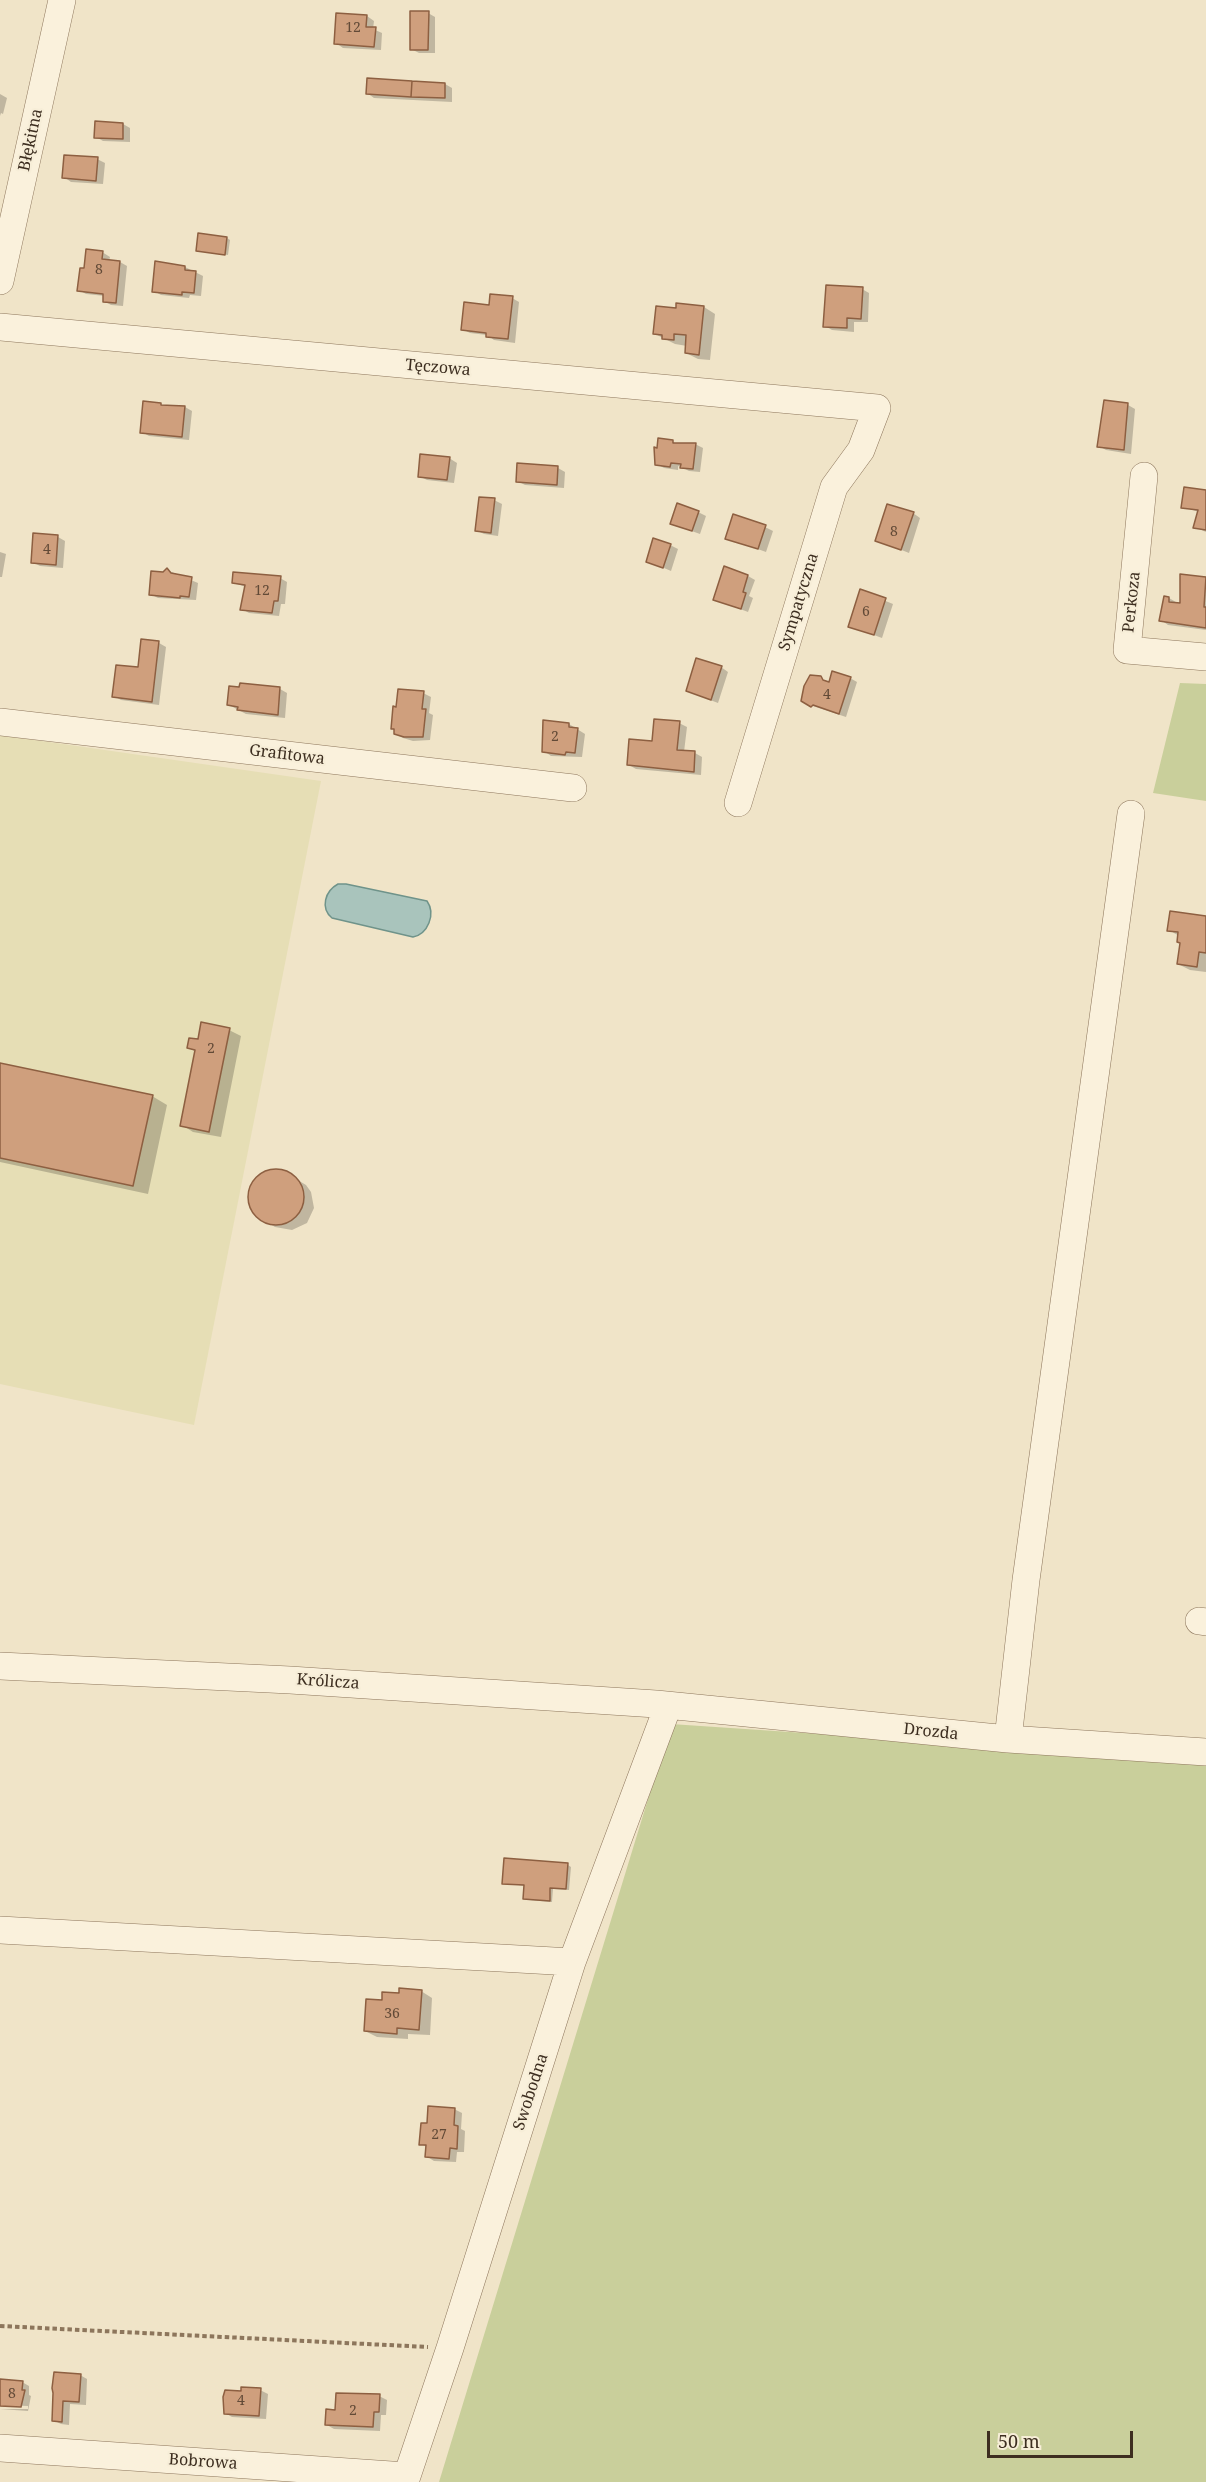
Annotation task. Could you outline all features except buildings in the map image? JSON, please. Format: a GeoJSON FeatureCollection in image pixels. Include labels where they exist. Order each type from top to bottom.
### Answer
{"type":"FeatureCollection","features":[{"type":"Feature","properties":{"kind":"street","name":"Błękitna"},"geometry":{"type":"LineString","coordinates":[[0,281],[62,0]]}},
{"type":"Feature","properties":{"kind":"street","name":"Tęczowa"},"geometry":{"type":"LineString","coordinates":[[0,327],[877,408]]}},
{"type":"Feature","properties":{"kind":"street","name":"Sympatyczna"},"geometry":{"type":"LineString","coordinates":[[738,803],[834,487],[861,450],[877,408]]}},
{"type":"Feature","properties":{"kind":"street","name":"Perkoza"},"geometry":{"type":"LineString","coordinates":[[1144,476],[1127,650],[1206,657]]}},
{"type":"Feature","properties":{"kind":"street","name":"Grafitowa"},"geometry":{"type":"LineString","coordinates":[[0,722],[573,788]]}},
{"type":"Feature","properties":{"kind":"street"},"geometry":{"type":"LineString","coordinates":[[1008,1739],[1026,1580],[1131,814]]}},
{"type":"Feature","properties":{"kind":"street","name":"Królicza"},"geometry":{"type":"LineString","coordinates":[[0,1665],[290,1680],[662,1705]]}},
{"type":"Feature","properties":{"kind":"street","name":"Drozda"},"geometry":{"type":"LineString","coordinates":[[662,1705],[1008,1739],[1206,1752]]}},
{"type":"Feature","properties":{"kind":"street","name":"Swobodna"},"geometry":{"type":"LineString","coordinates":[[406,2479],[450,2348],[572,1962],[662,1705]]}},
{"type":"Feature","properties":{"kind":"street"},"geometry":{"type":"LineString","coordinates":[[0,1930],[572,1962]]}},
{"type":"Feature","properties":{"kind":"street","name":"Bobrowa"},"geometry":{"type":"LineString","coordinates":[[0,2448],[406,2479]]}},
{"type":"Feature","properties":{"kind":"path"},"geometry":{"type":"LineString","coordinates":[[0,2326],[450,2348]]}},
{"type":"Feature","properties":{"kind":"shaded area"},"geometry":{"type":"Polygon","coordinates":[[[0,735],[321,781],[194,1425],[0,1384],[0,735]]]}},
{"type":"Feature","properties":{"kind":"green space"},"geometry":{"type":"Polygon","coordinates":[[[1180,683],[1206,684],[1206,801],[1153,793],[1180,683]]]}},
{"type":"Feature","properties":{"kind":"green space"},"geometry":{"type":"Polygon","coordinates":[[[671,1724],[1206,1760],[1206,2482],[439,2482],[671,1724]]]}},
{"type":"Feature","properties":{"kind":"water"},"geometry":{"type":"Polygon","coordinates":[[[338,884],[427,901],[431,912],[429,923],[423,932],[413,937],[332,918],[325,905],[327,895],[338,884]]]}}]}
